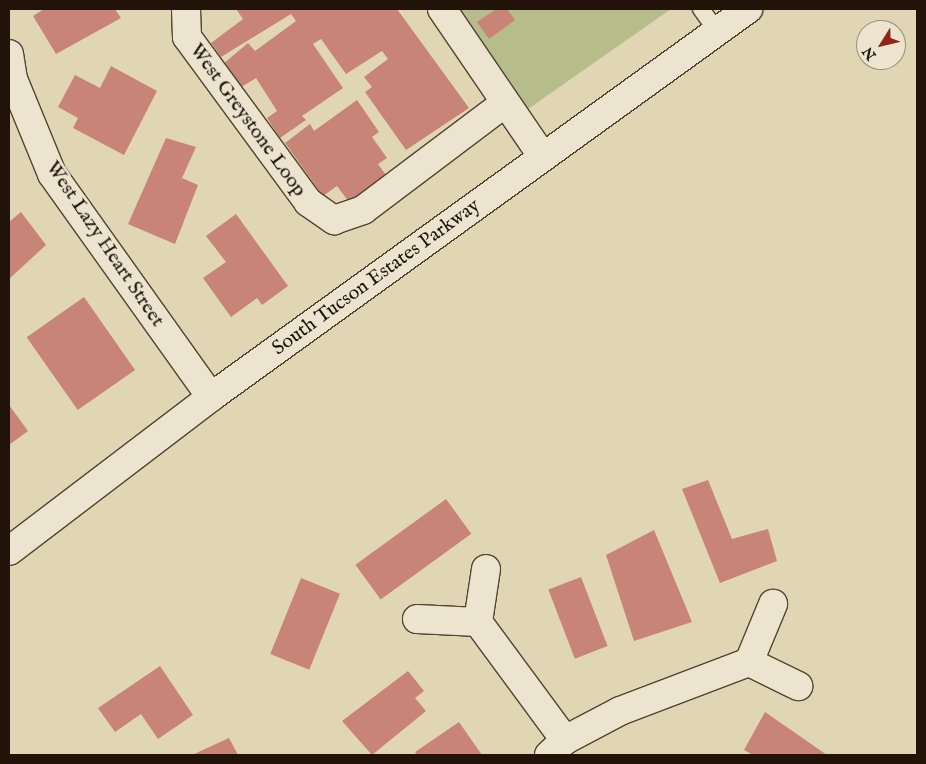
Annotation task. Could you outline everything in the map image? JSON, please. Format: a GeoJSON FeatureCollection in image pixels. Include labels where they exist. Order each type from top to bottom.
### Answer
{"type":"FeatureCollection","features":[{"type":"Feature","properties":{"kind":"street","name":"West Greystone Loop"},"geometry":{"type":"LineString","coordinates":[[186,9],[186,37],[308,202],[334,220],[362,210],[505,103]]}},
{"type":"Feature","properties":{"kind":"street"},"geometry":{"type":"LineString","coordinates":[[442,9],[543,156]]}},
{"type":"Feature","properties":{"kind":"street","name":"South Tucson Estates Parkway"},"geometry":{"type":"LineString","coordinates":[[9,551],[210,397],[748,9]]}},
{"type":"Feature","properties":{"kind":"street","name":"West Lazy Heart Street"},"geometry":{"type":"LineString","coordinates":[[9,54],[13,80],[52,174],[210,397]]}},
{"type":"Feature","properties":{"kind":"street"},"geometry":{"type":"LineString","coordinates":[[486,569],[478,622],[557,748],[620,711],[749,662],[773,604]]}},
{"type":"Feature","properties":{"kind":"street"},"geometry":{"type":"LineString","coordinates":[[417,619],[478,622]]}},
{"type":"Feature","properties":{"kind":"street"},"geometry":{"type":"LineString","coordinates":[[749,662],[798,686]]}},
{"type":"Feature","properties":{"kind":"lane"},"geometry":{"type":"LineString","coordinates":[[701,9],[717,31]]}},
{"type":"Feature","properties":{"kind":"green space"},"geometry":{"type":"Polygon","coordinates":[[[457,9],[671,9],[528,109],[457,9]]]}},
{"type":"Feature","properties":{"kind":"building"},"geometry":{"type":"Polygon","coordinates":[[[44,9],[115,9],[121,18],[56,54],[33,16],[44,9]]]}},
{"type":"Feature","properties":{"kind":"building"},"geometry":{"type":"Polygon","coordinates":[[[236,9],[397,9],[469,108],[406,150],[365,92],[372,87],[364,77],[388,59],[382,51],[346,74],[321,39],[313,44],[343,88],[302,116],[306,120],[280,138],[267,118],[277,111],[256,78],[238,89],[223,64],[248,43],[255,51],[296,21],[291,14],[221,57],[211,43],[243,19],[236,9]]]}},
{"type":"Feature","properties":{"kind":"building"},"geometry":{"type":"Polygon","coordinates":[[[496,9],[507,9],[515,20],[489,39],[477,22],[496,9]]]}},
{"type":"Feature","properties":{"kind":"building"},"geometry":{"type":"Polygon","coordinates":[[[111,66],[157,91],[124,155],[73,128],[78,118],[58,107],[75,75],[100,88],[111,66]]]}},
{"type":"Feature","properties":{"kind":"building"},"geometry":{"type":"Polygon","coordinates":[[[357,100],[379,132],[372,137],[387,158],[378,164],[386,175],[349,202],[337,186],[323,196],[285,143],[310,124],[314,131],[357,100]]]}},
{"type":"Feature","properties":{"kind":"building"},"geometry":{"type":"Polygon","coordinates":[[[166,138],[196,147],[182,178],[198,185],[175,244],[128,224],[166,138]]]}},
{"type":"Feature","properties":{"kind":"building"},"geometry":{"type":"Polygon","coordinates":[[[21,212],[46,245],[9,279],[9,222],[21,212]]]}},
{"type":"Feature","properties":{"kind":"building"},"geometry":{"type":"Polygon","coordinates":[[[236,214],[288,286],[262,305],[257,298],[231,317],[203,278],[226,262],[206,236],[236,214]]]}},
{"type":"Feature","properties":{"kind":"building"},"geometry":{"type":"Polygon","coordinates":[[[84,297],[135,370],[78,410],[27,337],[84,297]]]}},
{"type":"Feature","properties":{"kind":"building"},"geometry":{"type":"Polygon","coordinates":[[[9,405],[28,431],[9,445],[9,405]]]}},
{"type":"Feature","properties":{"kind":"building"},"geometry":{"type":"Polygon","coordinates":[[[708,480],[732,539],[768,529],[777,561],[720,583],[682,489],[708,480]]]}},
{"type":"Feature","properties":{"kind":"building"},"geometry":{"type":"Polygon","coordinates":[[[446,499],[471,534],[381,600],[355,565],[446,499]]]}},
{"type":"Feature","properties":{"kind":"building"},"geometry":{"type":"Polygon","coordinates":[[[654,530],[692,622],[634,641],[606,555],[654,530]]]}},
{"type":"Feature","properties":{"kind":"building"},"geometry":{"type":"Polygon","coordinates":[[[581,577],[608,646],[575,659],[548,590],[581,577]]]}},
{"type":"Feature","properties":{"kind":"building"},"geometry":{"type":"Polygon","coordinates":[[[301,578],[340,594],[309,670],[270,654],[301,578]]]}},
{"type":"Feature","properties":{"kind":"building"},"geometry":{"type":"Polygon","coordinates":[[[160,666],[193,715],[158,739],[141,714],[115,732],[98,708],[160,666]]]}},
{"type":"Feature","properties":{"kind":"building"},"geometry":{"type":"Polygon","coordinates":[[[408,671],[424,691],[415,698],[426,711],[372,755],[342,721],[408,671]]]}},
{"type":"Feature","properties":{"kind":"building"},"geometry":{"type":"Polygon","coordinates":[[[765,712],[827,755],[753,755],[744,750],[765,712]]]}},
{"type":"Feature","properties":{"kind":"building"},"geometry":{"type":"Polygon","coordinates":[[[459,722],[482,755],[417,755],[415,752],[459,722]]]}},
{"type":"Feature","properties":{"kind":"building"},"geometry":{"type":"Polygon","coordinates":[[[229,738],[238,755],[192,755],[229,738]]]}}]}
